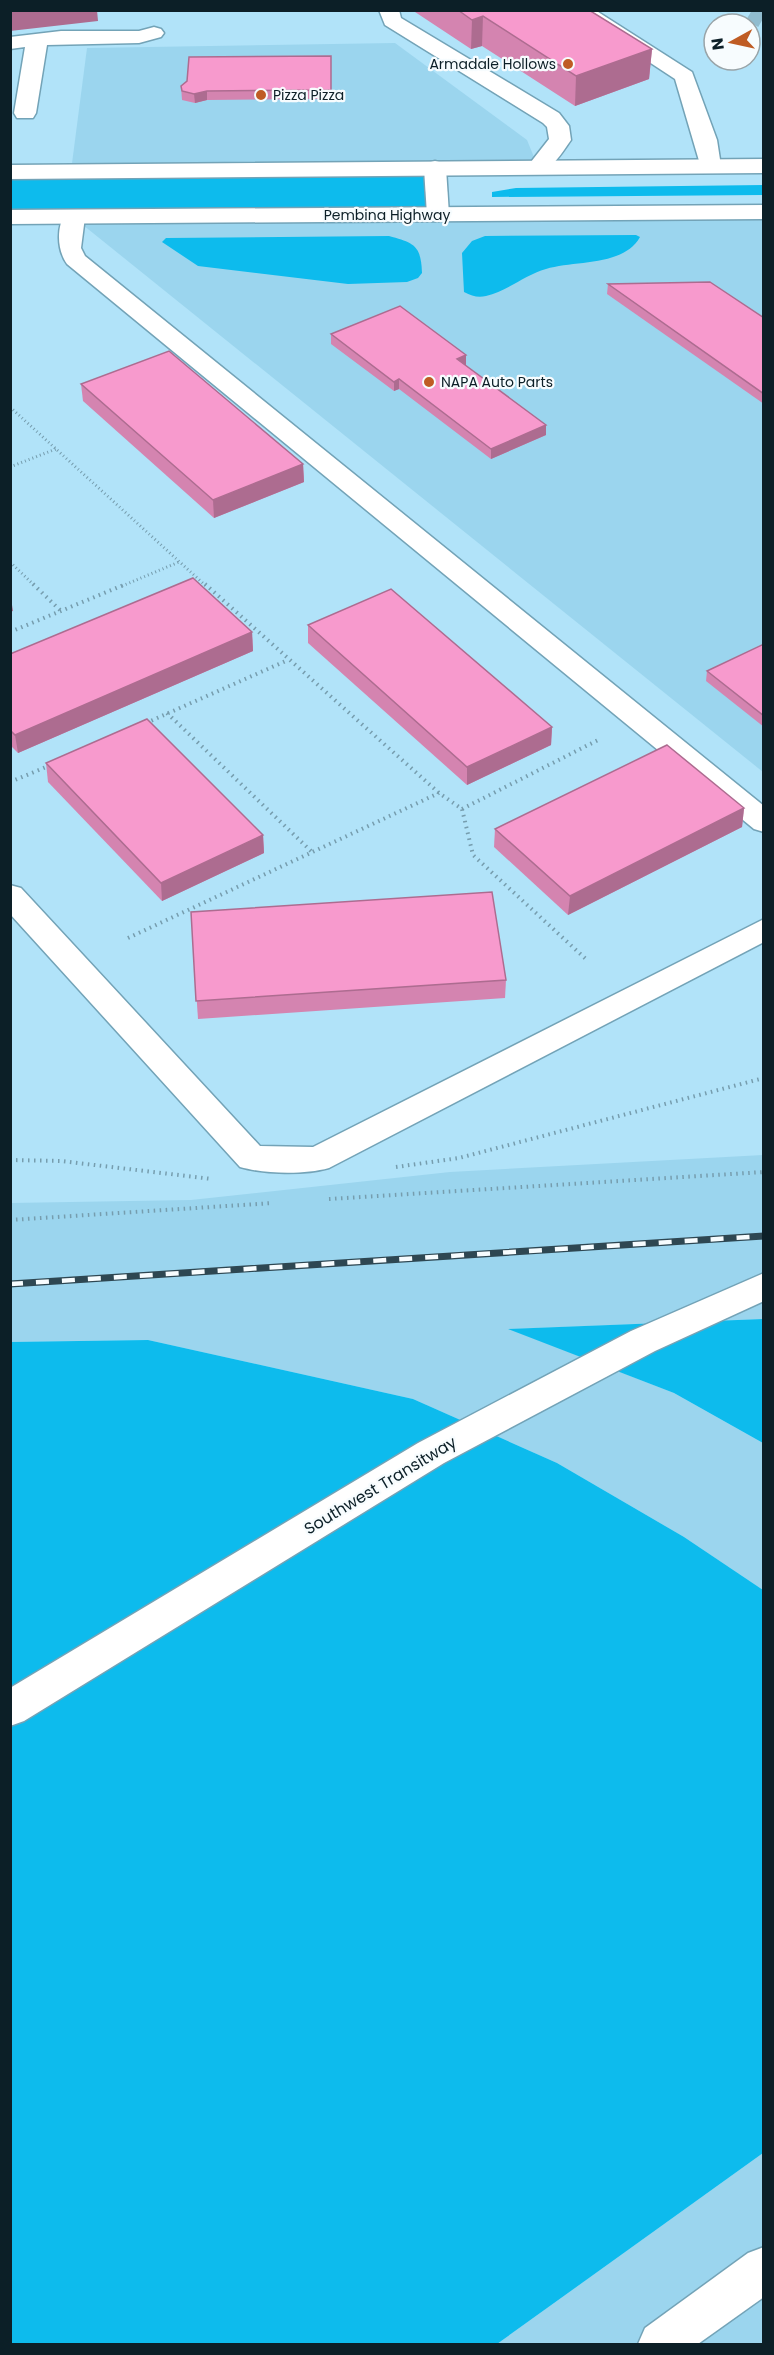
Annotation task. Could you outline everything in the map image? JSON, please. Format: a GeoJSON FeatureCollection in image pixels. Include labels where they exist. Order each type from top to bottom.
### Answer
{"type":"FeatureCollection","features":[{"type":"Feature","properties":{"kind":"main road"},"geometry":{"type":"LineString","coordinates":[[390,10],[393,21],[551,118],[558,126],[560,140],[538,167]]}},
{"type":"Feature","properties":{"kind":"main road"},"geometry":{"type":"LineString","coordinates":[[580,10],[685,76],[706,140],[710,166]]}},
{"type":"Feature","properties":{"kind":"main road"},"geometry":{"type":"LineString","coordinates":[[10,43],[139,37],[154,33]]}},
{"type":"Feature","properties":{"kind":"main road"},"geometry":{"type":"LineString","coordinates":[[25,114],[38,40]]}},
{"type":"Feature","properties":{"kind":"main road"},"geometry":{"type":"LineString","coordinates":[[10,171],[764,166]]}},
{"type":"Feature","properties":{"kind":"main road"},"geometry":{"type":"LineString","coordinates":[[435,168],[438,215]]}},
{"type":"Feature","properties":{"kind":"main road","name":"Pembina Highway"},"geometry":{"type":"LineString","coordinates":[[10,217],[764,212]]}},
{"type":"Feature","properties":{"kind":"main road"},"geometry":{"type":"LineString","coordinates":[[74,217],[70,248],[75,259],[764,822]]}},
{"type":"Feature","properties":{"kind":"main road"},"geometry":{"type":"LineString","coordinates":[[10,896],[252,1158],[317,1159],[764,929]]}},
{"type":"Feature","properties":{"kind":"main road","name":"Southwest Transitway"},"geometry":{"type":"LineString","coordinates":[[10,1709],[430,1453],[643,1341],[764,1286]]}},
{"type":"Feature","properties":{"kind":"main road"},"geometry":{"type":"LineString","coordinates":[[676,2340],[764,2269]]}},
{"type":"Feature","properties":{"kind":"path"},"geometry":{"type":"LineString","coordinates":[[10,407],[288,660],[439,793],[462,809],[473,855],[588,961]]}},
{"type":"Feature","properties":{"kind":"path"},"geometry":{"type":"LineString","coordinates":[[10,467],[57,449]]}},
{"type":"Feature","properties":{"kind":"path"},"geometry":{"type":"LineString","coordinates":[[10,562],[61,611]]}},
{"type":"Feature","properties":{"kind":"path"},"geometry":{"type":"LineString","coordinates":[[10,632],[179,562]]}},
{"type":"Feature","properties":{"kind":"path"},"geometry":{"type":"LineString","coordinates":[[136,727],[288,660]]}},
{"type":"Feature","properties":{"kind":"path"},"geometry":{"type":"LineString","coordinates":[[167,713],[312,852]]}},
{"type":"Feature","properties":{"kind":"path"},"geometry":{"type":"LineString","coordinates":[[462,809],[638,720]]}},
{"type":"Feature","properties":{"kind":"path"},"geometry":{"type":"LineString","coordinates":[[10,783],[52,764]]}},
{"type":"Feature","properties":{"kind":"path"},"geometry":{"type":"LineString","coordinates":[[128,938],[439,793]]}},
{"type":"Feature","properties":{"kind":"path"},"geometry":{"type":"LineString","coordinates":[[321,1200],[764,1172]]}},
{"type":"Feature","properties":{"kind":"path"},"geometry":{"type":"LineString","coordinates":[[10,1220],[285,1202]]}},
{"type":"Feature","properties":{"kind":"shaded area"},"geometry":{"type":"Polygon","coordinates":[[[395,43],[527,140],[538,167],[71,171],[87,48],[395,43]]]}},
{"type":"Feature","properties":{"kind":"shaded area"},"geometry":{"type":"Polygon","coordinates":[[[435,168],[438,215],[11,217],[10,172],[435,168]]]}},
{"type":"Feature","properties":{"kind":"shaded area"},"geometry":{"type":"Polygon","coordinates":[[[764,185],[763,195],[492,197],[492,192],[516,188],[764,185]]]}},
{"type":"Feature","properties":{"kind":"shaded area"},"geometry":{"type":"Polygon","coordinates":[[[763,216],[763,772],[78,221],[763,216]]]}},
{"type":"Feature","properties":{"kind":"shaded area"},"geometry":{"type":"Polygon","coordinates":[[[636,235],[640,237],[632,247],[610,258],[546,269],[486,296],[480,297],[464,292],[462,253],[472,241],[485,236],[636,235]]]}},
{"type":"Feature","properties":{"kind":"shaded area"},"geometry":{"type":"Polygon","coordinates":[[[389,236],[410,243],[418,251],[422,273],[418,278],[407,282],[348,284],[198,266],[162,242],[166,238],[389,236]]]}},
{"type":"Feature","properties":{"kind":"shaded area"},"geometry":{"type":"Polygon","coordinates":[[[763,1155],[763,1319],[510,1329],[674,1393],[763,1443],[763,1590],[684,1537],[557,1463],[413,1399],[148,1340],[11,1342],[10,1203],[191,1200],[450,1172],[763,1155]]]}},
{"type":"Feature","properties":{"kind":"shaded area"},"geometry":{"type":"Polygon","coordinates":[[[763,1319],[763,1443],[674,1393],[508,1329],[763,1319]]]}},
{"type":"Feature","properties":{"kind":"shaded area"},"geometry":{"type":"Polygon","coordinates":[[[148,1340],[413,1399],[557,1463],[684,1537],[763,1590],[763,2153],[497,2344],[11,2344],[10,1342],[148,1340]]]}},
{"type":"Feature","properties":{"kind":"shaded area"},"geometry":{"type":"Polygon","coordinates":[[[763,2153],[763,2344],[497,2344],[763,2153]]]}},
{"type":"Feature","properties":{"kind":"building"},"geometry":{"type":"Polygon","coordinates":[[[458,10],[589,10],[652,49],[576,76],[483,16],[472,20],[458,10]]]}},
{"type":"Feature","properties":{"kind":"building"},"geometry":{"type":"Polygon","coordinates":[[[331,56],[331,90],[207,91],[194,94],[182,91],[181,86],[187,81],[189,57],[331,56]]]}},
{"type":"Feature","properties":{"kind":"building"},"geometry":{"type":"Polygon","coordinates":[[[710,282],[764,318],[764,394],[608,284],[710,282]]]}},
{"type":"Feature","properties":{"kind":"building","name":"NAPA Auto Parts"},"geometry":{"type":"Polygon","coordinates":[[[400,306],[466,355],[457,359],[546,425],[491,449],[399,379],[394,382],[331,334],[400,306]]]}},
{"type":"Feature","properties":{"kind":"building"},"geometry":{"type":"Polygon","coordinates":[[[169,351],[303,464],[213,500],[81,384],[169,351]]]}},
{"type":"Feature","properties":{"kind":"building"},"geometry":{"type":"Polygon","coordinates":[[[193,578],[252,632],[15,735],[10,730],[10,654],[193,578]]]}},
{"type":"Feature","properties":{"kind":"building"},"geometry":{"type":"Polygon","coordinates":[[[391,589],[552,727],[467,767],[308,625],[391,589]]]}},
{"type":"Feature","properties":{"kind":"building"},"geometry":{"type":"Polygon","coordinates":[[[764,644],[764,716],[707,671],[764,644]]]}},
{"type":"Feature","properties":{"kind":"building"},"geometry":{"type":"Polygon","coordinates":[[[147,719],[263,835],[161,883],[46,763],[147,719]]]}},
{"type":"Feature","properties":{"kind":"building"},"geometry":{"type":"Polygon","coordinates":[[[667,745],[744,808],[570,896],[495,829],[667,745]]]}},
{"type":"Feature","properties":{"kind":"building"},"geometry":{"type":"Polygon","coordinates":[[[492,892],[506,980],[196,1001],[191,912],[492,892]]]}},
{"type":"Feature","properties":{"kind":"tunnel"},"geometry":{"type":"LineString","coordinates":[[752,10],[764,17]]}},
{"type":"Feature","properties":{"kind":"railway"},"geometry":{"type":"LineString","coordinates":[[10,1284],[764,1236]]}},
{"type":"Feature","properties":{"kind":"place","name":"Armadale Hollows"},"geometry":{"type":"Point","coordinates":[568,64]}},
{"type":"Feature","properties":{"kind":"place","name":"Pizza Pizza"},"geometry":{"type":"Point","coordinates":[261,95]}},
{"type":"Feature","properties":{"kind":"place","name":"NAPA Auto Parts"},"geometry":{"type":"Point","coordinates":[429,382]}}]}
